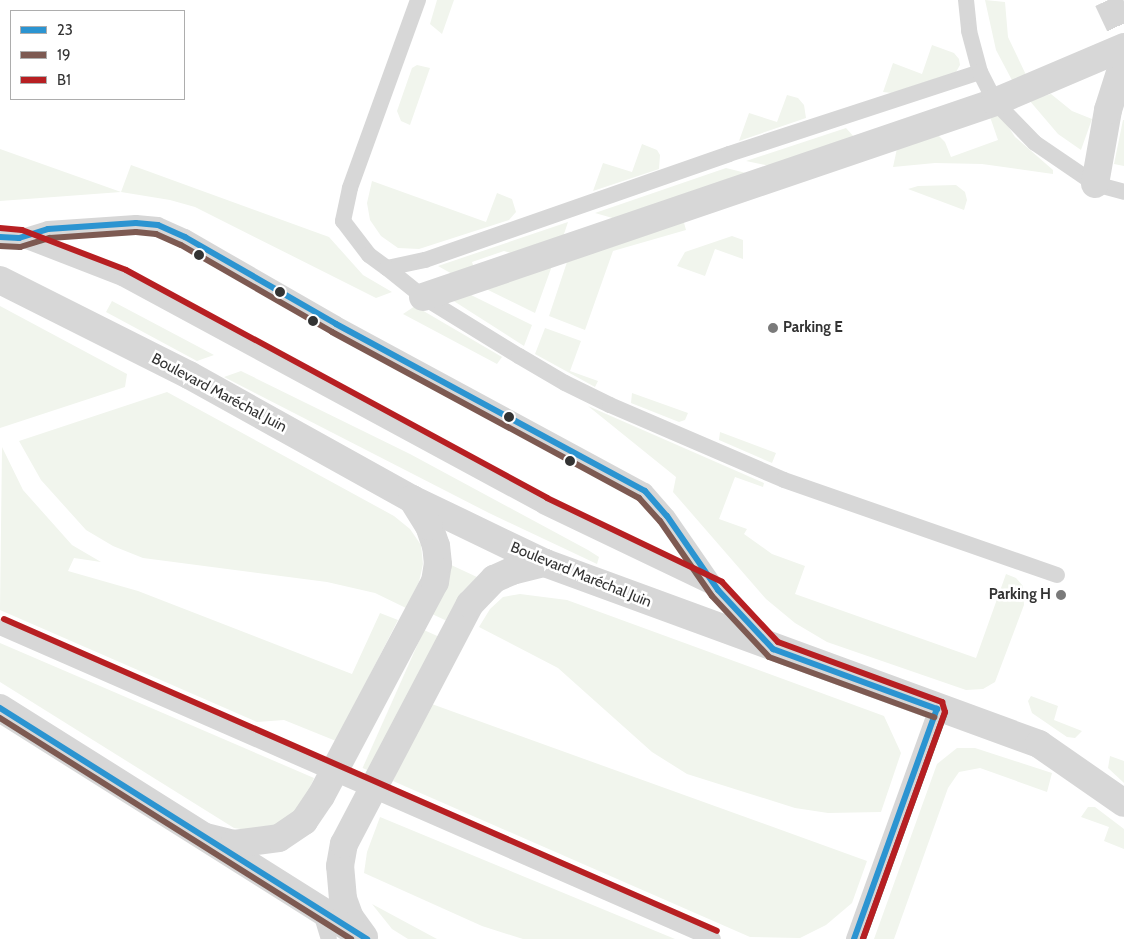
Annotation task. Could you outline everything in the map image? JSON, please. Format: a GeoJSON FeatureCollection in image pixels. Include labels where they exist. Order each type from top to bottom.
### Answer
{"type":"FeatureCollection","features":[{"type":"Feature","properties":{"kind":"street"},"geometry":{"type":"LineString","coordinates":[[423,296],[995,102],[1124,47]]}},
{"type":"Feature","properties":{"kind":"street"},"geometry":{"type":"LineString","coordinates":[[1096,184],[1108,110],[1124,60]]}},
{"type":"Feature","properties":{"kind":"street","name":"Boulevard Maréchal Juin"},"geometry":{"type":"LineString","coordinates":[[0,280],[189,375],[412,499],[545,563],[773,649],[937,709],[978,720],[1039,744],[1124,803]]}},
{"type":"Feature","properties":{"kind":"street"},"geometry":{"type":"LineString","coordinates":[[206,837],[234,844],[279,838],[304,821],[334,772],[435,582],[438,564],[436,546],[429,526],[412,499]]}},
{"type":"Feature","properties":{"kind":"street"},"geometry":{"type":"LineString","coordinates":[[365,938],[350,918],[343,899],[340,866],[344,844],[475,597],[494,579],[512,571],[545,563]]}},
{"type":"Feature","properties":{"kind":"street"},"geometry":{"type":"LineString","coordinates":[[0,708],[123,788],[206,837],[365,938]]}},
{"type":"Feature","properties":{"kind":"lane"},"geometry":{"type":"LineString","coordinates":[[418,0],[350,188],[343,221],[352,236],[387,268],[423,296],[565,384],[784,480],[1057,575]]}},
{"type":"Feature","properties":{"kind":"lane"},"geometry":{"type":"LineString","coordinates":[[966,0],[969,31],[980,72],[995,102],[1035,143],[1096,184],[1124,192]]}},
{"type":"Feature","properties":{"kind":"lane"},"geometry":{"type":"LineString","coordinates":[[387,268],[425,260],[729,154],[980,72]]}},
{"type":"Feature","properties":{"kind":"lane"},"geometry":{"type":"LineString","coordinates":[[19,238],[48,229],[136,223],[158,225],[185,237],[336,324],[645,491],[667,516],[718,590],[773,649]]}},
{"type":"Feature","properties":{"kind":"lane"},"geometry":{"type":"LineString","coordinates":[[0,237],[19,238],[122,278],[543,506],[718,590]]}},
{"type":"Feature","properties":{"kind":"lane"},"geometry":{"type":"LineString","coordinates":[[0,627],[713,939]]}},
{"type":"Feature","properties":{"kind":"lane"},"geometry":{"type":"LineString","coordinates":[[853,937],[937,709]]}},
{"type":"Feature","properties":{"kind":"lane"},"geometry":{"type":"LineString","coordinates":[[320,910],[329,939]]}},
{"type":"Feature","properties":{"kind":"shaded area"},"geometry":{"type":"Polygon","coordinates":[[[437,0],[454,0],[442,34],[430,24],[437,0]]]}},
{"type":"Feature","properties":{"kind":"shaded area"},"geometry":{"type":"Polygon","coordinates":[[[985,0],[1005,2],[1008,37],[1027,77],[1014,84],[996,50],[985,0]]]}},
{"type":"Feature","properties":{"kind":"shaded area"},"geometry":{"type":"Polygon","coordinates":[[[932,45],[954,53],[959,59],[960,65],[956,72],[892,93],[883,92],[893,63],[922,74],[932,45]]]}},
{"type":"Feature","properties":{"kind":"shaded area"},"geometry":{"type":"Polygon","coordinates":[[[417,65],[430,68],[410,125],[401,121],[397,111],[412,68],[417,65]]]}},
{"type":"Feature","properties":{"kind":"shaded area"},"geometry":{"type":"Polygon","coordinates":[[[1051,94],[1072,111],[1092,119],[1081,150],[1058,134],[1029,100],[1051,94]]]}},
{"type":"Feature","properties":{"kind":"shaded area"},"geometry":{"type":"Polygon","coordinates":[[[787,95],[798,98],[804,105],[806,118],[739,141],[749,113],[777,122],[787,95]]]}},
{"type":"Feature","properties":{"kind":"shaded area"},"geometry":{"type":"Polygon","coordinates":[[[999,112],[1015,137],[1053,170],[1053,174],[982,164],[935,163],[893,167],[898,144],[934,131],[945,142],[951,157],[998,140],[989,114],[999,112]]]}},
{"type":"Feature","properties":{"kind":"shaded area"},"geometry":{"type":"Polygon","coordinates":[[[1124,120],[1124,166],[1114,164],[1124,120]]]}},
{"type":"Feature","properties":{"kind":"shaded area"},"geometry":{"type":"Polygon","coordinates":[[[846,128],[855,138],[770,166],[746,161],[846,128]]]}},
{"type":"Feature","properties":{"kind":"shaded area"},"geometry":{"type":"Polygon","coordinates":[[[642,144],[657,150],[660,155],[659,169],[593,191],[603,163],[632,172],[642,144]]]}},
{"type":"Feature","properties":{"kind":"shaded area"},"geometry":{"type":"Polygon","coordinates":[[[0,149],[121,192],[0,201],[0,149]]]}},
{"type":"Feature","properties":{"kind":"shaded area"},"geometry":{"type":"Polygon","coordinates":[[[131,165],[329,237],[363,275],[392,292],[376,298],[195,207],[170,200],[121,192],[131,165]]]}},
{"type":"Feature","properties":{"kind":"shaded area"},"geometry":{"type":"Polygon","coordinates":[[[726,168],[750,174],[616,219],[595,213],[726,168]]]}},
{"type":"Feature","properties":{"kind":"shaded area"},"geometry":{"type":"Polygon","coordinates":[[[372,181],[486,222],[497,193],[512,199],[516,212],[509,220],[419,249],[398,248],[381,236],[370,220],[367,203],[372,181]]]}},
{"type":"Feature","properties":{"kind":"shaded area"},"geometry":{"type":"Polygon","coordinates":[[[956,185],[965,192],[967,200],[964,210],[908,189],[918,186],[956,185]]]}},
{"type":"Feature","properties":{"kind":"shaded area"},"geometry":{"type":"Polygon","coordinates":[[[683,219],[686,230],[613,251],[585,330],[549,316],[569,256],[683,219]]]}},
{"type":"Feature","properties":{"kind":"shaded area"},"geometry":{"type":"Polygon","coordinates":[[[568,222],[563,237],[514,254],[504,251],[472,262],[474,268],[454,275],[438,266],[568,222]]]}},
{"type":"Feature","properties":{"kind":"shaded area"},"geometry":{"type":"Polygon","coordinates":[[[732,236],[743,240],[743,259],[715,249],[705,276],[677,266],[685,252],[732,236]]]}},
{"type":"Feature","properties":{"kind":"shaded area"},"geometry":{"type":"Polygon","coordinates":[[[553,263],[535,313],[482,287],[553,263]]]}},
{"type":"Feature","properties":{"kind":"shaded area"},"geometry":{"type":"Polygon","coordinates":[[[465,292],[532,325],[524,346],[449,298],[465,292]]]}},
{"type":"Feature","properties":{"kind":"shaded area"},"geometry":{"type":"Polygon","coordinates":[[[112,301],[214,355],[197,361],[106,312],[112,301]]]}},
{"type":"Feature","properties":{"kind":"shaded area"},"geometry":{"type":"Polygon","coordinates":[[[0,306],[127,374],[125,387],[0,428],[0,306]]]}},
{"type":"Feature","properties":{"kind":"shaded area"},"geometry":{"type":"Polygon","coordinates":[[[415,306],[502,357],[497,364],[403,314],[415,306]]]}},
{"type":"Feature","properties":{"kind":"shaded area"},"geometry":{"type":"Polygon","coordinates":[[[545,328],[581,341],[570,371],[598,381],[595,387],[535,354],[545,328]]]}},
{"type":"Feature","properties":{"kind":"shaded area"},"geometry":{"type":"Polygon","coordinates":[[[241,371],[410,454],[588,550],[599,557],[597,564],[489,513],[224,377],[241,371]]]}},
{"type":"Feature","properties":{"kind":"shaded area"},"geometry":{"type":"Polygon","coordinates":[[[167,392],[394,516],[410,529],[421,545],[423,564],[419,582],[406,608],[375,593],[327,582],[143,558],[113,546],[86,530],[41,480],[19,441],[167,392]]]}},
{"type":"Feature","properties":{"kind":"shaded area"},"geometry":{"type":"Polygon","coordinates":[[[632,393],[688,413],[685,420],[679,422],[631,403],[632,393]]]}},
{"type":"Feature","properties":{"kind":"shaded area"},"geometry":{"type":"Polygon","coordinates":[[[588,406],[764,483],[763,487],[735,477],[719,519],[747,529],[744,534],[772,554],[805,566],[795,594],[976,658],[1006,574],[1016,578],[1023,586],[1024,605],[995,682],[983,689],[966,690],[827,642],[795,623],[766,599],[673,492],[676,477],[588,406]]]}},
{"type":"Feature","properties":{"kind":"shaded area"},"geometry":{"type":"Polygon","coordinates":[[[720,432],[776,453],[772,463],[719,440],[720,432]]]}},
{"type":"Feature","properties":{"kind":"shaded area"},"geometry":{"type":"Polygon","coordinates":[[[2,447],[23,490],[72,545],[101,562],[74,558],[68,571],[138,591],[352,674],[380,613],[398,620],[336,741],[284,720],[257,722],[0,610],[2,447]]]}},
{"type":"Feature","properties":{"kind":"shaded area"},"geometry":{"type":"Polygon","coordinates":[[[449,564],[477,577],[462,592],[447,621],[432,614],[449,564]]]}},
{"type":"Feature","properties":{"kind":"shaded area"},"geometry":{"type":"Polygon","coordinates":[[[520,594],[567,600],[884,716],[901,753],[881,812],[828,813],[795,808],[687,774],[652,752],[558,668],[479,627],[490,609],[503,597],[520,594]]]}},
{"type":"Feature","properties":{"kind":"shaded area"},"geometry":{"type":"Polygon","coordinates":[[[424,630],[440,637],[378,775],[363,768],[424,630]]]}},
{"type":"Feature","properties":{"kind":"shaded area"},"geometry":{"type":"Polygon","coordinates":[[[0,643],[314,778],[303,804],[289,819],[272,829],[254,831],[234,828],[0,682],[0,643]]]}},
{"type":"Feature","properties":{"kind":"shaded area"},"geometry":{"type":"Polygon","coordinates":[[[1031,696],[1058,706],[1054,720],[1082,731],[1075,738],[1067,737],[1032,713],[1028,701],[1031,696]]]}},
{"type":"Feature","properties":{"kind":"shaded area"},"geometry":{"type":"Polygon","coordinates":[[[429,703],[867,861],[852,903],[826,925],[800,938],[750,937],[393,781],[429,703]]]}},
{"type":"Feature","properties":{"kind":"shaded area"},"geometry":{"type":"Polygon","coordinates":[[[957,748],[975,748],[1052,773],[1047,792],[980,768],[959,772],[948,788],[894,939],[874,939],[937,764],[957,748]]]}},
{"type":"Feature","properties":{"kind":"shaded area"},"geometry":{"type":"Polygon","coordinates":[[[1110,756],[1124,761],[1124,783],[1108,768],[1110,756]]]}},
{"type":"Feature","properties":{"kind":"shaded area"},"geometry":{"type":"Polygon","coordinates":[[[1088,807],[1095,807],[1124,829],[1124,849],[1104,841],[1109,827],[1081,817],[1088,807]]]}},
{"type":"Feature","properties":{"kind":"shaded area"},"geometry":{"type":"Polygon","coordinates":[[[380,817],[675,939],[523,939],[482,926],[364,873],[367,852],[380,817]]]}},
{"type":"Feature","properties":{"kind":"shaded area"},"geometry":{"type":"Polygon","coordinates":[[[372,904],[437,939],[408,939],[392,929],[372,904]]]}},
{"type":"Feature","properties":{"kind":"tunnel"},"geometry":{"type":"LineString","coordinates":[[1108,0],[1124,34]]}},
{"type":"Feature","properties":{"kind":"transit line","name":"23"},"geometry":{"type":"LineString","coordinates":[[0,237],[19,238],[48,229],[136,223],[158,225],[185,237],[336,324],[645,491],[667,516],[718,590],[773,649],[937,709]]}},
{"type":"Feature","properties":{"kind":"transit line","name":"B1"},"geometry":{"type":"LineString","coordinates":[[0,228],[22,230],[126,270],[547,498],[722,582],[778,642],[942,702],[945,712],[863,939]]}},
{"type":"Feature","properties":{"kind":"transit line","name":"19"},"geometry":{"type":"LineString","coordinates":[[0,246],[20,247],[50,238],[136,232],[156,234],[181,245],[332,332],[639,498],[660,521],[712,596],[769,657],[934,717]]}},
{"type":"Feature","properties":{"kind":"transit line","name":"B1"},"geometry":{"type":"LineString","coordinates":[[4,619],[717,931]]}},
{"type":"Feature","properties":{"kind":"transit line","name":"23"},"geometry":{"type":"LineString","coordinates":[[0,708],[367,939]]}},
{"type":"Feature","properties":{"kind":"transit line","name":"23"},"geometry":{"type":"LineString","coordinates":[[854,939],[937,709]]}},
{"type":"Feature","properties":{"kind":"transit line","name":"19"},"geometry":{"type":"LineString","coordinates":[[863,939],[945,712]]}},
{"type":"Feature","properties":{"kind":"transit line","name":"19"},"geometry":{"type":"LineString","coordinates":[[0,718],[351,939]]}},
{"type":"Feature","properties":{"kind":"place","name":"Parking E"},"geometry":{"type":"Point","coordinates":[773,328]}},
{"type":"Feature","properties":{"kind":"place","name":"Parking H"},"geometry":{"type":"Point","coordinates":[1061,595]}}]}
